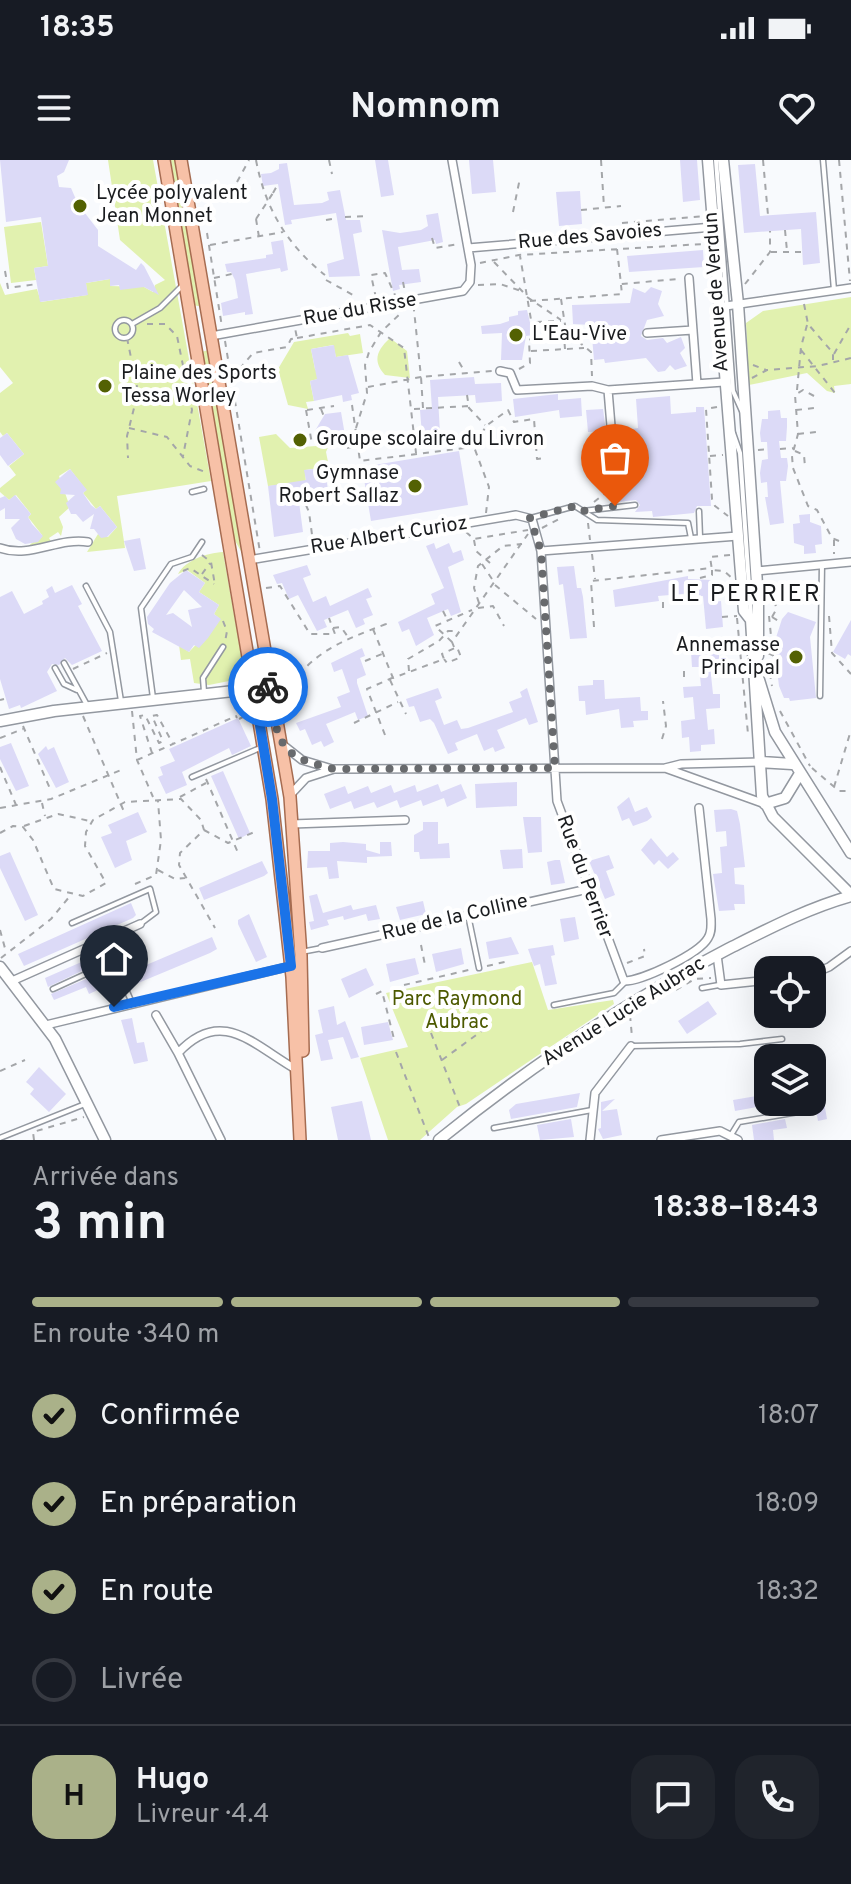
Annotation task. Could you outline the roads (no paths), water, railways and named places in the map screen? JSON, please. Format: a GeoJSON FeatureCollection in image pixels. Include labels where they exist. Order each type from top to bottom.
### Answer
{"type":"FeatureCollection","features":[{"type":"Feature","properties":{"kind":"main road"},"geometry":{"type":"LineString","coordinates":[[164,160],[272,799],[291,966],[300,1140]]}},
{"type":"Feature","properties":{"kind":"main road"},"geometry":{"type":"LineString","coordinates":[[184,163],[254,558],[269,687],[290,797],[301,953],[306,1140]]}},
{"type":"Feature","properties":{"kind":"main road"},"geometry":{"type":"LineString","coordinates":[[191,330],[214,335]]}},
{"type":"Feature","properties":{"kind":"main road"},"geometry":{"type":"LineString","coordinates":[[193,345],[214,335]]}},
{"type":"Feature","properties":{"kind":"main road"},"geometry":{"type":"LineString","coordinates":[[232,558],[254,558]]}},
{"type":"Feature","properties":{"kind":"main road"},"geometry":{"type":"LineString","coordinates":[[267,767],[275,778],[287,783]]}},
{"type":"Feature","properties":{"kind":"main road"},"geometry":{"type":"LineString","coordinates":[[272,799],[290,797]]}},
{"type":"Feature","properties":{"kind":"main road"},"geometry":{"type":"LineString","coordinates":[[276,831],[292,827]]}},
{"type":"Feature","properties":{"kind":"street"},"geometry":{"type":"LineString","coordinates":[[452,160],[468,245]]}},
{"type":"Feature","properties":{"kind":"street","name":"Avenue de Verdun"},"geometry":{"type":"LineString","coordinates":[[708,160],[722,306],[727,425],[744,611],[751,620],[765,804]]}},
{"type":"Feature","properties":{"kind":"street","name":"Avenue de Verdun"},"geometry":{"type":"LineString","coordinates":[[723,160],[738,304],[756,571],[760,686],[772,724],[792,764],[851,853]]}},
{"type":"Feature","properties":{"kind":"street","name":"Rue des Savoies"},"geometry":{"type":"LineString","coordinates":[[468,245],[713,227]]}},
{"type":"Feature","properties":{"kind":"street","name":"Rue du Risse"},"geometry":{"type":"LineString","coordinates":[[214,335],[463,291],[471,278],[474,264],[468,245]]}},
{"type":"Feature","properties":{"kind":"street"},"geometry":{"type":"LineString","coordinates":[[689,278],[697,384]]}},
{"type":"Feature","properties":{"kind":"street"},"geometry":{"type":"LineString","coordinates":[[722,306],[851,288]]}},
{"type":"Feature","properties":{"kind":"street"},"geometry":{"type":"LineString","coordinates":[[647,333],[693,330]]}},
{"type":"Feature","properties":{"kind":"street"},"geometry":{"type":"LineString","coordinates":[[500,371],[510,373],[517,390],[592,386],[608,390],[724,382]]}},
{"type":"Feature","properties":{"kind":"street"},"geometry":{"type":"LineString","coordinates":[[608,390],[611,426]]}},
{"type":"Feature","properties":{"kind":"street","name":"Rue Albert Curioz"},"geometry":{"type":"LineString","coordinates":[[254,558],[519,515],[530,518]]}},
{"type":"Feature","properties":{"kind":"street","name":"Rue du Perrier"},"geometry":{"type":"LineString","coordinates":[[530,518],[541,551],[560,813],[617,968],[625,982]]}},
{"type":"Feature","properties":{"kind":"street"},"geometry":{"type":"LineString","coordinates":[[541,551],[738,536]]}},
{"type":"Feature","properties":{"kind":"street"},"geometry":{"type":"LineString","coordinates":[[0,548],[28,551],[68,541],[88,542]]}},
{"type":"Feature","properties":{"kind":"street"},"geometry":{"type":"LineString","coordinates":[[756,571],[851,562]]}},
{"type":"Feature","properties":{"kind":"street"},"geometry":{"type":"LineString","coordinates":[[0,721],[269,687]]}},
{"type":"Feature","properties":{"kind":"street"},"geometry":{"type":"LineString","coordinates":[[278,740],[298,759],[334,769],[665,768],[681,764],[792,764]]}},
{"type":"Feature","properties":{"kind":"street"},"geometry":{"type":"LineString","coordinates":[[665,768],[765,804],[851,896]]}},
{"type":"Feature","properties":{"kind":"street"},"geometry":{"type":"LineString","coordinates":[[287,783],[334,769]]}},
{"type":"Feature","properties":{"kind":"street"},"geometry":{"type":"LineString","coordinates":[[765,804],[785,798],[799,775]]}},
{"type":"Feature","properties":{"kind":"street"},"geometry":{"type":"LineString","coordinates":[[290,797],[306,778]]}},
{"type":"Feature","properties":{"kind":"street"},"geometry":{"type":"LineString","coordinates":[[625,982],[647,976],[693,951],[709,938],[711,919],[699,808]]}},
{"type":"Feature","properties":{"kind":"street"},"geometry":{"type":"LineString","coordinates":[[292,827],[405,820]]}},
{"type":"Feature","properties":{"kind":"street"},"geometry":{"type":"LineString","coordinates":[[821,904],[834,888],[833,877]]}},
{"type":"Feature","properties":{"kind":"street","name":"Rue de la Colline"},"geometry":{"type":"LineString","coordinates":[[322,948],[588,889]]}},
{"type":"Feature","properties":{"kind":"street","name":"Avenue Lucie Aubrac"},"geometry":{"type":"LineString","coordinates":[[439,1140],[599,1024],[717,955],[821,904],[851,896]]}},
{"type":"Feature","properties":{"kind":"street"},"geometry":{"type":"LineString","coordinates":[[12,981],[140,924]]}},
{"type":"Feature","properties":{"kind":"street"},"geometry":{"type":"LineString","coordinates":[[826,968],[851,951]]}},
{"type":"Feature","properties":{"kind":"street"},"geometry":{"type":"LineString","coordinates":[[717,955],[721,981],[754,980]]}},
{"type":"Feature","properties":{"kind":"street"},"geometry":{"type":"LineString","coordinates":[[46,1025],[291,966]]}},
{"type":"Feature","properties":{"kind":"street"},"geometry":{"type":"LineString","coordinates":[[0,967],[46,1025],[105,1140]]}},
{"type":"Feature","properties":{"kind":"street"},"geometry":{"type":"LineString","coordinates":[[156,1015],[221,1140]]}},
{"type":"Feature","properties":{"kind":"street"},"geometry":{"type":"LineString","coordinates":[[178,1053],[198,1035],[222,1029],[297,1070]]}},
{"type":"Feature","properties":{"kind":"street"},"geometry":{"type":"LineString","coordinates":[[590,1140],[592,1110],[598,1087],[631,1046]]}},
{"type":"Feature","properties":{"kind":"street"},"geometry":{"type":"LineString","coordinates":[[661,1140],[710,1131],[734,1137]]}},
{"type":"Feature","properties":{"kind":"lane","name":"Avenue de Verdun"},"geometry":{"type":"LineString","coordinates":[[716,160],[722,306],[733,391],[745,415]]}},
{"type":"Feature","properties":{"kind":"lane"},"geometry":{"type":"LineString","coordinates":[[823,160],[834,290]]}},
{"type":"Feature","properties":{"kind":"lane"},"geometry":{"type":"LineString","coordinates":[[133,326],[125,320],[116,325],[117,336],[127,338],[133,326],[160,308],[183,285]]}},
{"type":"Feature","properties":{"kind":"lane","name":"Avenue de Verdun"},"geometry":{"type":"LineString","coordinates":[[727,425],[740,453],[751,620]]}},
{"type":"Feature","properties":{"kind":"lane"},"geometry":{"type":"LineString","coordinates":[[192,492],[204,489]]}},
{"type":"Feature","properties":{"kind":"lane"},"geometry":{"type":"LineString","coordinates":[[583,511],[635,505]]}},
{"type":"Feature","properties":{"kind":"lane"},"geometry":{"type":"LineString","coordinates":[[530,518],[575,506],[597,520],[688,523],[696,540]]}},
{"type":"Feature","properties":{"kind":"lane"},"geometry":{"type":"LineString","coordinates":[[696,540],[699,511]]}},
{"type":"Feature","properties":{"kind":"lane"},"geometry":{"type":"LineString","coordinates":[[153,700],[141,608],[171,564],[186,560],[198,552],[202,542]]}},
{"type":"Feature","properties":{"kind":"lane"},"geometry":{"type":"LineString","coordinates":[[820,696],[822,564]]}},
{"type":"Feature","properties":{"kind":"lane"},"geometry":{"type":"LineString","coordinates":[[86,586],[110,632],[126,703]]}},
{"type":"Feature","properties":{"kind":"lane"},"geometry":{"type":"LineString","coordinates":[[204,694],[203,678],[223,647]]}},
{"type":"Feature","properties":{"kind":"lane"},"geometry":{"type":"LineString","coordinates":[[64,663],[84,708]]}},
{"type":"Feature","properties":{"kind":"lane"},"geometry":{"type":"LineString","coordinates":[[55,668],[64,684],[79,691]]}},
{"type":"Feature","properties":{"kind":"lane"},"geometry":{"type":"LineString","coordinates":[[192,777],[264,748]]}},
{"type":"Feature","properties":{"kind":"lane"},"geometry":{"type":"LineString","coordinates":[[72,923],[150,889],[156,912],[140,924]]}},
{"type":"Feature","properties":{"kind":"lane"},"geometry":{"type":"LineString","coordinates":[[468,915],[479,968]]}},
{"type":"Feature","properties":{"kind":"lane"},"geometry":{"type":"LineString","coordinates":[[104,939],[132,1003]]}},
{"type":"Feature","properties":{"kind":"lane"},"geometry":{"type":"LineString","coordinates":[[301,953],[322,948]]}},
{"type":"Feature","properties":{"kind":"lane"},"geometry":{"type":"LineString","coordinates":[[53,989],[114,961]]}},
{"type":"Feature","properties":{"kind":"lane"},"geometry":{"type":"LineString","coordinates":[[702,988],[721,981]]}},
{"type":"Feature","properties":{"kind":"lane"},"geometry":{"type":"LineString","coordinates":[[554,1005],[614,993],[625,982]]}},
{"type":"Feature","properties":{"kind":"lane"},"geometry":{"type":"LineString","coordinates":[[631,1046],[740,1044],[782,1039]]}},
{"type":"Feature","properties":{"kind":"lane"},"geometry":{"type":"LineString","coordinates":[[0,1138],[90,1108]]}},
{"type":"Feature","properties":{"kind":"lane"},"geometry":{"type":"LineString","coordinates":[[494,1128],[592,1110]]}},
{"type":"Feature","properties":{"kind":"lane"},"geometry":{"type":"LineString","coordinates":[[734,1137],[739,1122],[774,1116]]}},
{"type":"Feature","properties":{"kind":"place","name":"Lycée polyvalent Jean Monnet"},"geometry":{"type":"Point","coordinates":[80,206]}},
{"type":"Feature","properties":{"kind":"place","name":"L'Eau-Vive"},"geometry":{"type":"Point","coordinates":[516,335]}},
{"type":"Feature","properties":{"kind":"place","name":"Plaine des Sports Tessa Worley"},"geometry":{"type":"Point","coordinates":[105,386]}},
{"type":"Feature","properties":{"kind":"place","name":"Groupe scolaire du Livron"},"geometry":{"type":"Point","coordinates":[300,440]}},
{"type":"Feature","properties":{"kind":"place","name":"Gymnase Robert Sallaz"},"geometry":{"type":"Point","coordinates":[415,486]}},
{"type":"Feature","properties":{"kind":"place","name":"Annemasse Principal"},"geometry":{"type":"Point","coordinates":[796,657]}},
{"type":"Feature","properties":{"kind":"district","name":"LE PERRIER"},"geometry":{"type":"Point","coordinates":[746,595]}},
{"type":"Feature","properties":{"kind":"park label","name":"Parc Raymond Aubrac"},"geometry":{"type":"Point","coordinates":[457,1012]}}]}
